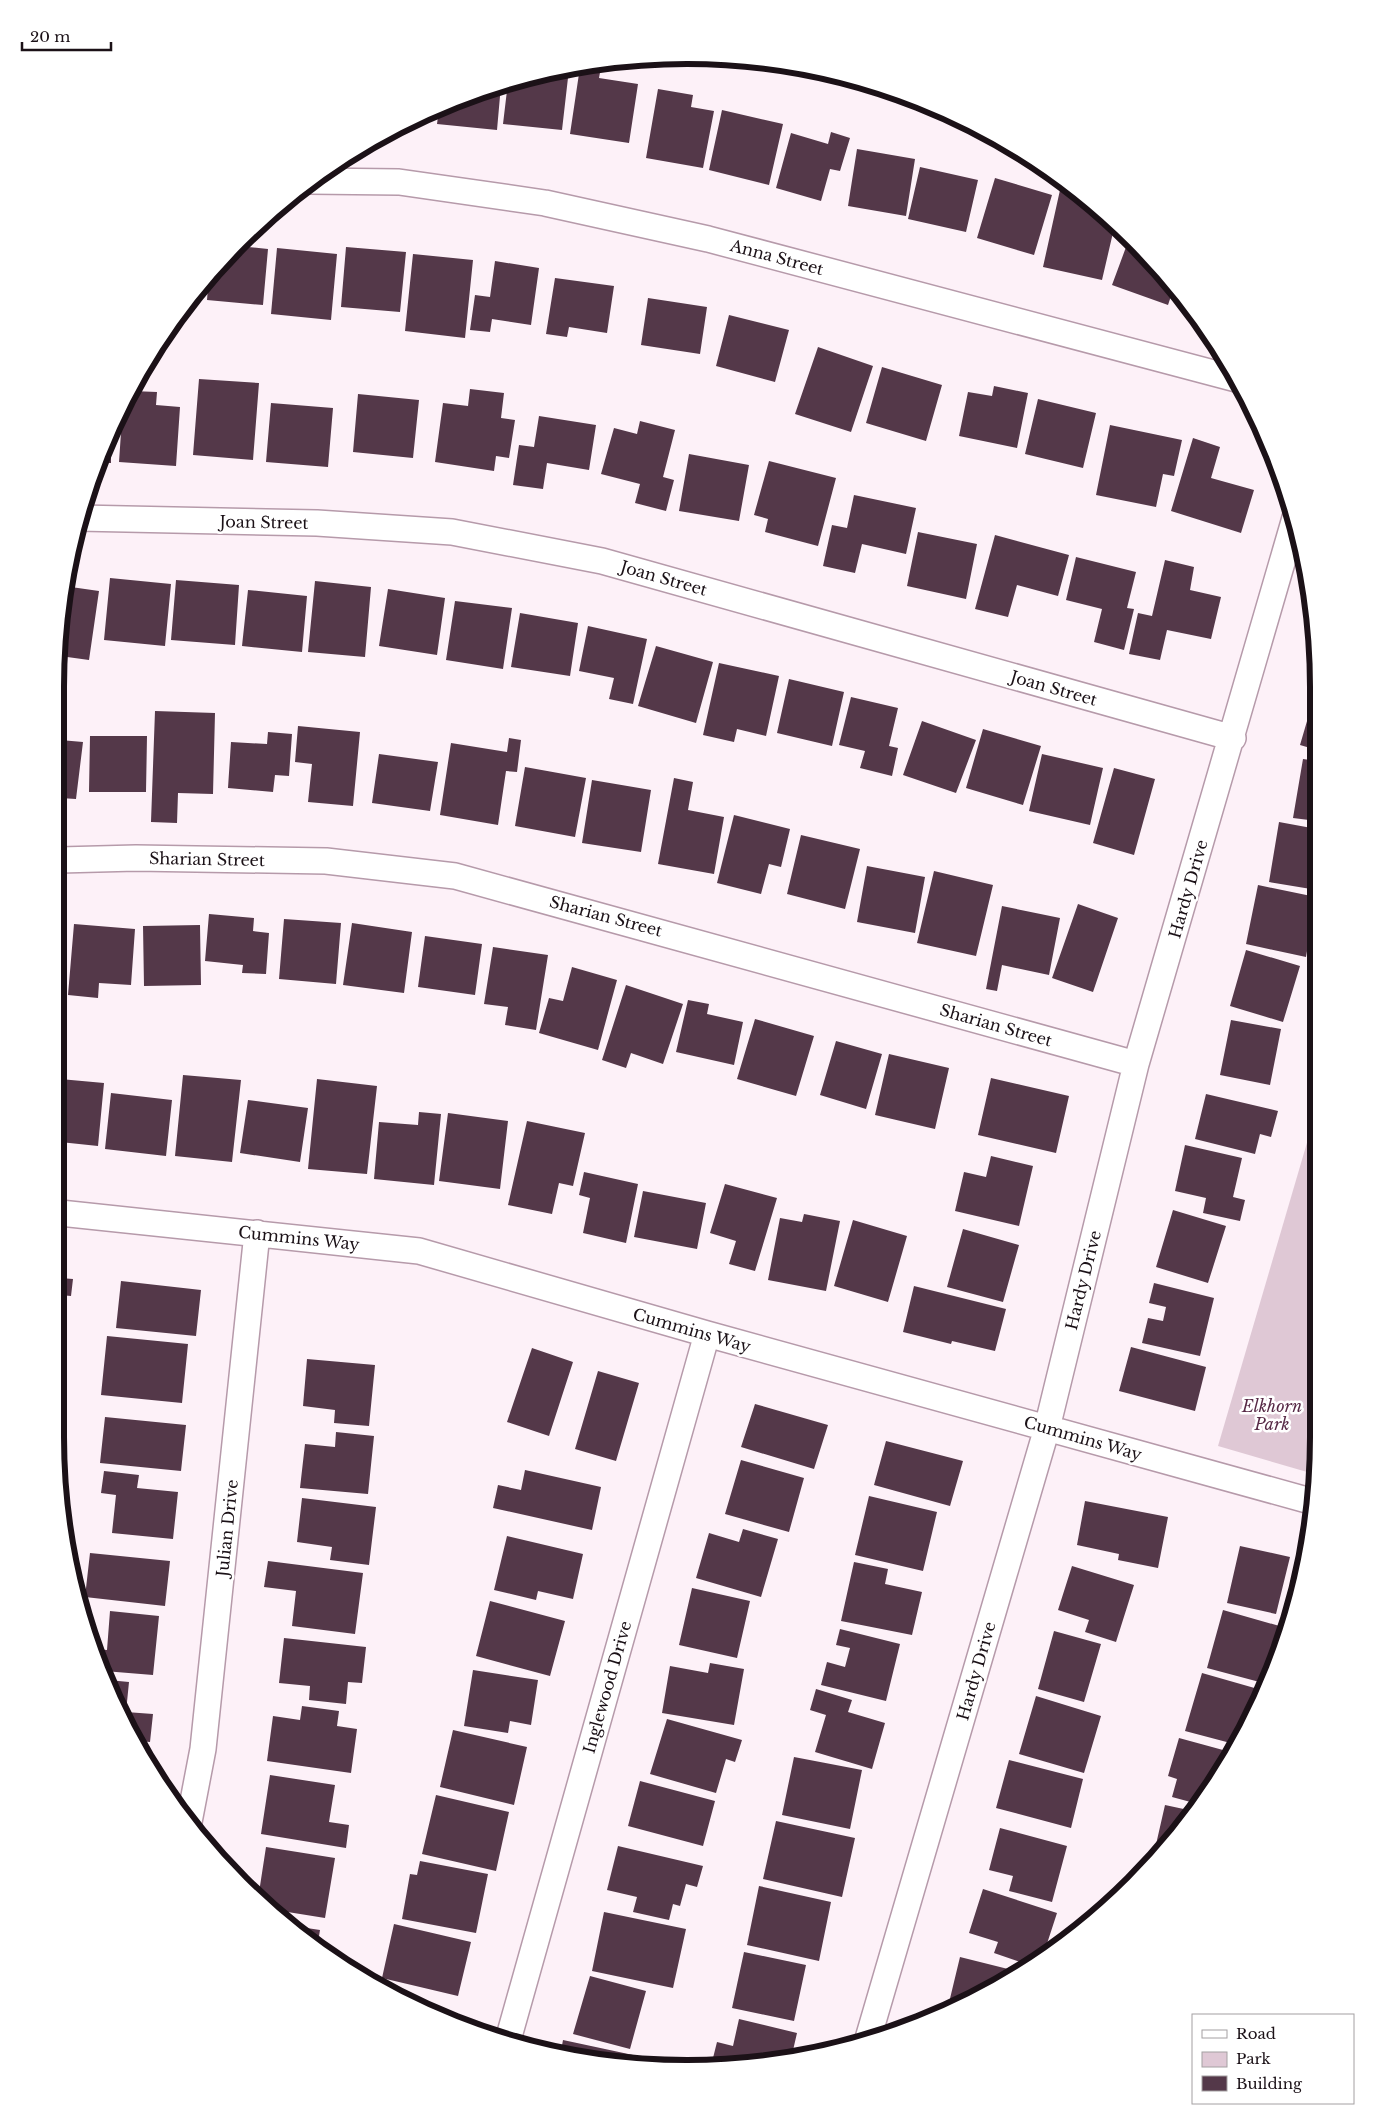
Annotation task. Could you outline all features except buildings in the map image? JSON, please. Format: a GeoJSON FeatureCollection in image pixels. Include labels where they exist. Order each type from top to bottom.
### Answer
{"type":"FeatureCollection","features":[{"type":"Feature","properties":{"kind":"street","name":"Anna Street"},"geometry":{"type":"LineString","coordinates":[[324,181],[399,182],[545,203],[708,239],[1228,377]]}},
{"type":"Feature","properties":{"kind":"street","name":"Joan Street"},"geometry":{"type":"LineString","coordinates":[[87,518],[318,523],[452,532],[602,561],[1233,738]]}},
{"type":"Feature","properties":{"kind":"street","name":"Hardy Drive"},"geometry":{"type":"LineString","coordinates":[[871,2032],[1047,1428],[1136,1064],[1233,738],[1291,533]]}},
{"type":"Feature","properties":{"kind":"street","name":"Sharian Street"},"geometry":{"type":"LineString","coordinates":[[64,860],[136,858],[326,861],[455,876],[1136,1064]]}},
{"type":"Feature","properties":{"kind":"street","name":"Cummins Way"},"geometry":{"type":"LineString","coordinates":[[64,1213],[420,1251],[706,1334],[1307,1500]]}},
{"type":"Feature","properties":{"kind":"street","name":"Julian Drive"},"geometry":{"type":"LineString","coordinates":[[191,1813],[204,1739],[257,1233]]}},
{"type":"Feature","properties":{"kind":"street","name":"Inglewood Drive"},"geometry":{"type":"LineString","coordinates":[[510,2034],[706,1334]]}},
{"type":"Feature","properties":{"kind":"green space","name":"Elkhorn Park"},"geometry":{"type":"Polygon","coordinates":[[[1310,1132],[1309,1473],[1218,1446],[1310,1132]]]}}]}
